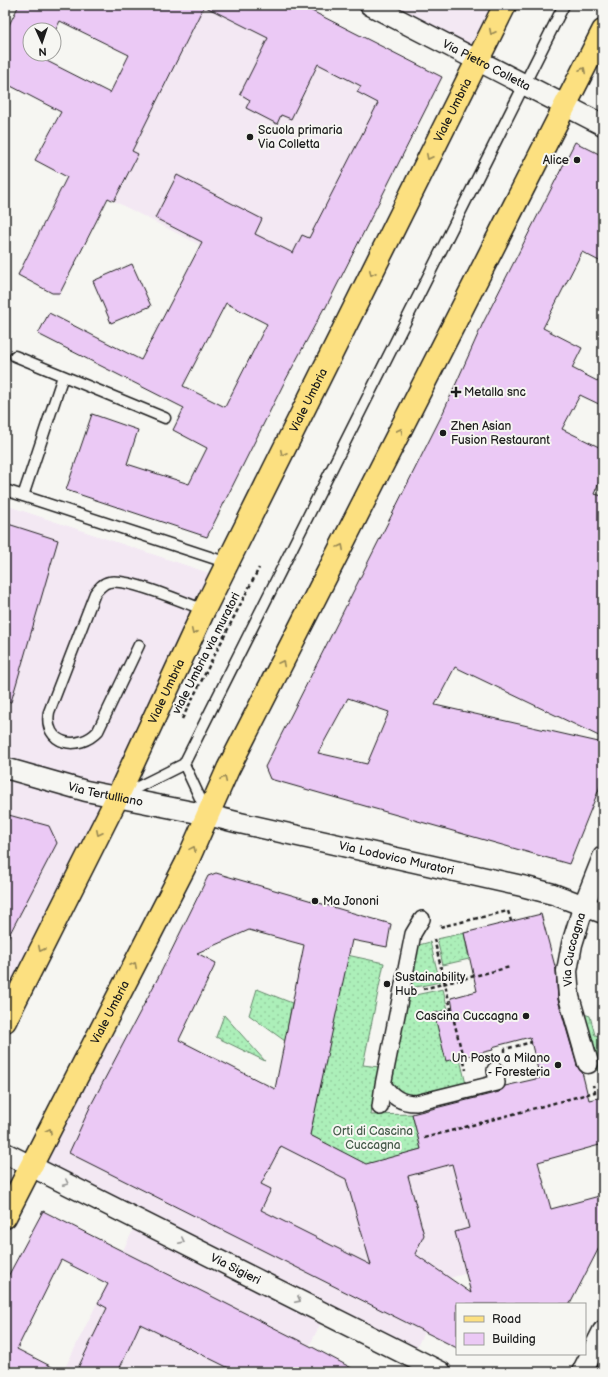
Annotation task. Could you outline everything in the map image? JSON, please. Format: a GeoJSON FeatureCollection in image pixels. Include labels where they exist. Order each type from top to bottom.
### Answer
{"type":"FeatureCollection","features":[{"type":"Feature","properties":{"kind":"main road","name":"Viale Umbria"},"geometry":{"type":"LineString","coordinates":[[5,1021],[117,798],[204,610],[505,5]]}},
{"type":"Feature","properties":{"kind":"main road","name":"Viale Umbria"},"geometry":{"type":"LineString","coordinates":[[5,1216],[183,871],[228,769],[603,31]]}},
{"type":"Feature","properties":{"kind":"street","name":"Via Pietro Colletta"},"geometry":{"type":"LineString","coordinates":[[370,5],[478,59],[603,125]]}},
{"type":"Feature","properties":{"kind":"street","name":"Via Tertulliano"},"geometry":{"type":"LineString","coordinates":[[5,768],[82,790],[208,815]]}},
{"type":"Feature","properties":{"kind":"street","name":"Via Lodovico Muratori"},"geometry":{"type":"LineString","coordinates":[[208,815],[522,886],[545,892],[603,913]]}},
{"type":"Feature","properties":{"kind":"street"},"geometry":{"type":"LineString","coordinates":[[584,906],[603,857]]}},
{"type":"Feature","properties":{"kind":"street","name":"Via Cuccagna"},"geometry":{"type":"LineString","coordinates":[[584,906],[567,965],[567,979],[569,997],[588,1063]]}},
{"type":"Feature","properties":{"kind":"street"},"geometry":{"type":"LineString","coordinates":[[380,1107],[412,934],[422,918]]}},
{"type":"Feature","properties":{"kind":"street"},"geometry":{"type":"LineString","coordinates":[[384,1085],[394,1097],[399,1100],[408,1103],[416,1103],[497,1083],[495,1070]]}},
{"type":"Feature","properties":{"kind":"street"},"geometry":{"type":"LineString","coordinates":[[5,1153],[31,1165]]}},
{"type":"Feature","properties":{"kind":"street","name":"Via Sigieri"},"geometry":{"type":"LineString","coordinates":[[31,1165],[440,1372]]}},
{"type":"Feature","properties":{"kind":"street"},"geometry":{"type":"LineString","coordinates":[[582,1372],[603,1331]]}},
{"type":"Feature","properties":{"kind":"lane"},"geometry":{"type":"LineString","coordinates":[[117,798],[184,764],[564,5]]}},
{"type":"Feature","properties":{"kind":"lane"},"geometry":{"type":"LineString","coordinates":[[15,356],[165,418]]}},
{"type":"Feature","properties":{"kind":"lane"},"geometry":{"type":"LineString","coordinates":[[23,496],[63,376]]}},
{"type":"Feature","properties":{"kind":"lane"},"geometry":{"type":"LineString","coordinates":[[5,490],[228,563]]}},
{"type":"Feature","properties":{"kind":"lane"},"geometry":{"type":"LineString","coordinates":[[139,645],[98,731],[92,738],[84,742],[65,742],[51,733],[47,721],[49,712],[95,593],[99,587],[109,582],[130,583],[204,610]]}},
{"type":"Feature","properties":{"kind":"lane"},"geometry":{"type":"LineString","coordinates":[[184,764],[208,815]]}},
{"type":"Feature","properties":{"kind":"path","name":"viale Umbria via muratori"},"geometry":{"type":"LineString","coordinates":[[179,726],[259,568]]}},
{"type":"Feature","properties":{"kind":"path"},"geometry":{"type":"LineString","coordinates":[[439,927],[508,911],[511,921]]}},
{"type":"Feature","properties":{"kind":"path"},"geometry":{"type":"LineString","coordinates":[[433,935],[466,1071]]}},
{"type":"Feature","properties":{"kind":"path"},"geometry":{"type":"LineString","coordinates":[[401,994],[510,967]]}},
{"type":"Feature","properties":{"kind":"path"},"geometry":{"type":"LineString","coordinates":[[506,1058],[505,1049],[532,1042]]}},
{"type":"Feature","properties":{"kind":"path"},"geometry":{"type":"LineString","coordinates":[[424,1138],[595,1092],[588,1063]]}},
{"type":"Feature","properties":{"kind":"shaded area","name":"Scuola primaria Via Colletta"},"geometry":{"type":"Polygon","coordinates":[[[154,5],[300,5],[442,77],[325,309],[108,198],[58,296],[18,275],[154,5]]]}},
{"type":"Feature","properties":{"kind":"shaded area"},"geometry":{"type":"Polygon","coordinates":[[[384,5],[496,5],[474,50],[384,5]]]}},
{"type":"Feature","properties":{"kind":"shaded area"},"geometry":{"type":"Polygon","coordinates":[[[5,505],[215,575],[114,794],[5,765],[5,505]]]}},
{"type":"Feature","properties":{"kind":"shaded area"},"geometry":{"type":"Polygon","coordinates":[[[5,773],[112,801],[5,1015],[5,773]]]}},
{"type":"Feature","properties":{"kind":"shaded area"},"geometry":{"type":"Polygon","coordinates":[[[104,1029],[347,1154],[498,1128],[524,1257],[450,1278],[413,1355],[34,1165],[104,1029]]]}},
{"type":"Feature","properties":{"kind":"shaded area"},"geometry":{"type":"Polygon","coordinates":[[[137,1222],[324,1317],[296,1372],[63,1372],[137,1222]]]}},
{"type":"Feature","properties":{"kind":"green space"},"geometry":{"type":"Polygon","coordinates":[[[464,933],[469,959],[443,965],[437,939],[464,933]]]}},
{"type":"Feature","properties":{"kind":"green space"},"geometry":{"type":"Polygon","coordinates":[[[430,942],[440,982],[407,989],[415,946],[430,942]]]}},
{"type":"Feature","properties":{"kind":"green space","name":"Orti di Cascina Cuccagna"},"geometry":{"type":"Polygon","coordinates":[[[347,955],[384,963],[363,1065],[379,1067],[371,1115],[412,1114],[421,1149],[366,1165],[310,1135],[347,955]]]}},
{"type":"Feature","properties":{"kind":"green space"},"geometry":{"type":"Polygon","coordinates":[[[257,989],[292,1003],[285,1041],[249,1015],[257,989]]]}},
{"type":"Feature","properties":{"kind":"green space"},"geometry":{"type":"Polygon","coordinates":[[[443,989],[466,1084],[415,1096],[402,1093],[389,1080],[406,997],[443,989]]]}},
{"type":"Feature","properties":{"kind":"green space"},"geometry":{"type":"Polygon","coordinates":[[[584,1014],[590,1016],[595,1035],[603,1037],[603,1087],[584,1014]]]}},
{"type":"Feature","properties":{"kind":"green space"},"geometry":{"type":"Polygon","coordinates":[[[224,1015],[265,1061],[216,1037],[224,1015]]]}},
{"type":"Feature","properties":{"kind":"building"},"geometry":{"type":"Polygon","coordinates":[[[19,5],[300,5],[442,77],[325,309],[324,308],[283,385],[207,537],[66,490],[92,414],[138,430],[127,464],[189,484],[207,448],[173,430],[184,408],[38,334],[49,313],[141,360],[202,242],[155,218],[177,175],[262,219],[255,234],[293,253],[302,235],[309,238],[378,103],[357,92],[361,86],[318,64],[291,119],[281,115],[277,124],[246,108],[250,100],[240,94],[268,38],[204,6],[132,151],[138,154],[114,201],[108,198],[60,293],[52,293],[18,275],[67,177],[35,160],[61,112],[5,83],[5,33],[19,5]],[[60,21],[22,22],[22,62],[49,62],[110,93],[129,55],[60,21]],[[226,303],[183,386],[225,407],[267,324],[226,303]]]}},
{"type":"Feature","properties":{"kind":"building"},"geometry":{"type":"Polygon","coordinates":[[[575,142],[603,156],[603,263],[582,252],[543,328],[582,348],[572,368],[603,384],[603,406],[580,395],[562,429],[603,449],[603,473],[594,494],[603,496],[603,738],[455,667],[435,705],[603,743],[603,779],[569,864],[270,779],[265,767],[442,415],[483,323],[575,142]],[[348,698],[318,753],[367,764],[389,712],[348,698]]]}},
{"type":"Feature","properties":{"kind":"building"},"geometry":{"type":"Polygon","coordinates":[[[132,264],[151,306],[111,323],[93,281],[132,264]]]}},
{"type":"Feature","properties":{"kind":"building"},"geometry":{"type":"Polygon","coordinates":[[[5,523],[58,540],[11,702],[5,702],[5,523]]]}},
{"type":"Feature","properties":{"kind":"building"},"geometry":{"type":"Polygon","coordinates":[[[5,814],[49,826],[57,843],[5,943],[5,814]]]}},
{"type":"Feature","properties":{"kind":"building"},"geometry":{"type":"Polygon","coordinates":[[[216,873],[391,924],[387,947],[352,940],[310,1135],[366,1164],[421,1149],[412,1114],[499,1092],[505,1086],[540,1078],[530,1037],[492,1047],[493,1050],[446,1061],[434,1013],[453,1009],[451,998],[477,991],[464,933],[541,914],[556,970],[558,1000],[577,1066],[582,1072],[589,1100],[603,1097],[603,1144],[538,1162],[551,1209],[603,1195],[603,1240],[571,1303],[456,1303],[456,1347],[69,1153],[91,1105],[160,974],[208,876],[216,873]],[[249,930],[197,953],[216,963],[179,1040],[275,1089],[304,945],[249,930]],[[281,1146],[261,1184],[271,1189],[261,1210],[371,1265],[346,1179],[281,1146]],[[452,1164],[408,1176],[424,1235],[415,1254],[471,1293],[455,1232],[469,1228],[452,1164]]]}},
{"type":"Feature","properties":{"kind":"building"},"geometry":{"type":"Polygon","coordinates":[[[43,1211],[359,1372],[237,1372],[140,1324],[118,1372],[76,1372],[107,1308],[98,1303],[108,1284],[61,1260],[17,1349],[62,1372],[5,1372],[5,1282],[43,1211]]]}},
{"type":"Feature","properties":{"kind":"place","name":"Scuola primaria Via Colletta"},"geometry":{"type":"Point","coordinates":[250,137]}},
{"type":"Feature","properties":{"kind":"place","name":"Alice"},"geometry":{"type":"Point","coordinates":[577,160]}},
{"type":"Feature","properties":{"kind":"place","name":"Metalla snc"},"geometry":{"type":"Point","coordinates":[456,392]}},
{"type":"Feature","properties":{"kind":"place","name":"Zhen Asian Fusion Restaurant"},"geometry":{"type":"Point","coordinates":[443,433]}},
{"type":"Feature","properties":{"kind":"place","name":"Ma Jononi"},"geometry":{"type":"Point","coordinates":[315,901]}},
{"type":"Feature","properties":{"kind":"place","name":"Sustainability Hub"},"geometry":{"type":"Point","coordinates":[387,984]}},
{"type":"Feature","properties":{"kind":"place","name":"Cascina Cuccagna"},"geometry":{"type":"Point","coordinates":[526,1016]}},
{"type":"Feature","properties":{"kind":"place","name":"Un Posto a Milano - Foresteria"},"geometry":{"type":"Point","coordinates":[558,1065]}}]}
